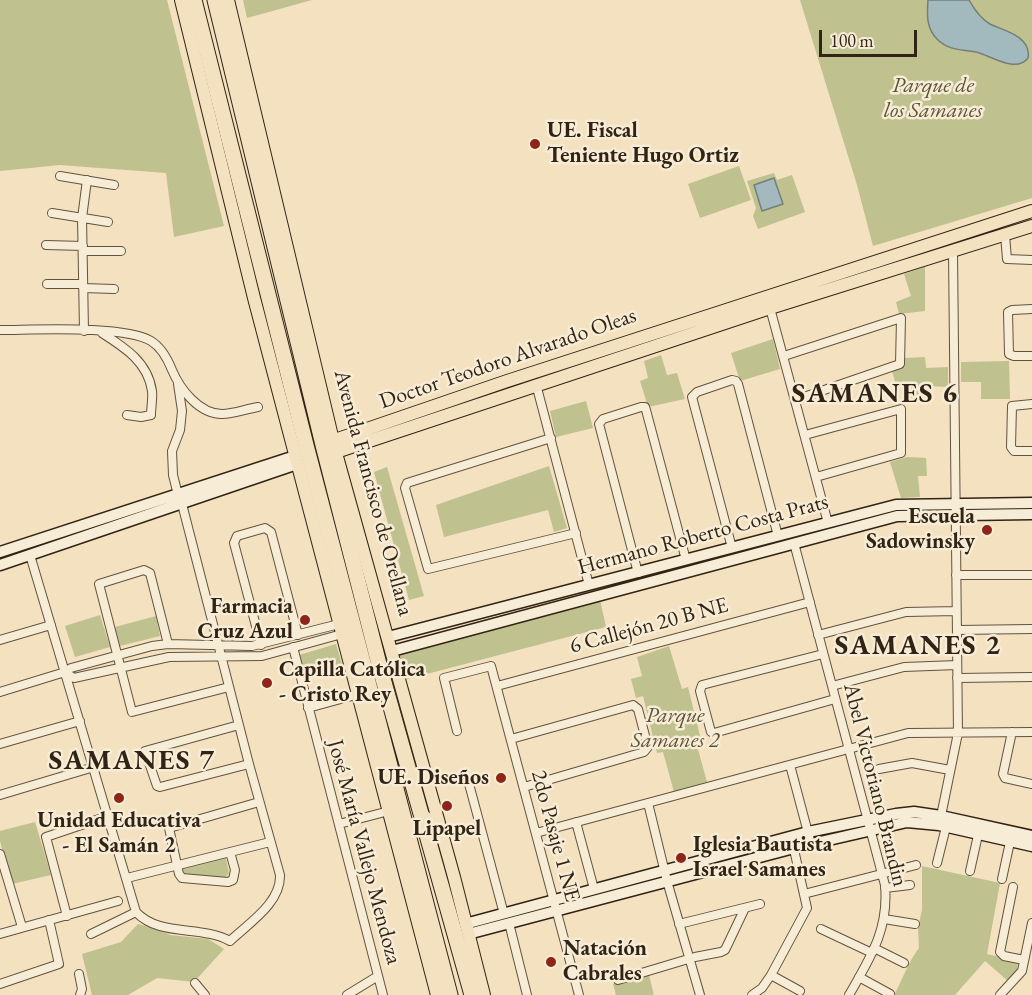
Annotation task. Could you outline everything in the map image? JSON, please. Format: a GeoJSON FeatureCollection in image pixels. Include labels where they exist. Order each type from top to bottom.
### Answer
{"type":"FeatureCollection","features":[{"type":"Feature","properties":{"kind":"highway"},"geometry":{"type":"LineString","coordinates":[[194,0],[302,458],[450,995]]}},
{"type":"Feature","properties":{"kind":"highway","name":"Avenida Francisco de Orellana"},"geometry":{"type":"LineString","coordinates":[[215,0],[330,448],[380,668],[472,995]]}},
{"type":"Feature","properties":{"kind":"highway"},"geometry":{"type":"LineString","coordinates":[[423,817],[442,834]]}},
{"type":"Feature","properties":{"kind":"main road"},"geometry":{"type":"LineString","coordinates":[[181,0],[257,309],[302,458],[340,629],[437,995]]}},
{"type":"Feature","properties":{"kind":"main road","name":"Avenida Francisco de Orellana"},"geometry":{"type":"LineString","coordinates":[[228,0],[330,448],[392,651],[484,995]]}},
{"type":"Feature","properties":{"kind":"main road","name":"Doctor Teodoro Alvarado Oleas"},"geometry":{"type":"LineString","coordinates":[[0,565],[180,499],[330,448],[518,377],[1032,211]]}},
{"type":"Feature","properties":{"kind":"main road","name":"Doctor Teodoro Alvarado Oleas"},"geometry":{"type":"LineString","coordinates":[[330,448],[1032,226]]}},
{"type":"Feature","properties":{"kind":"main road","name":"Doctor Teodoro Alvarado Oleas"},"geometry":{"type":"LineString","coordinates":[[0,552],[180,499]]}},
{"type":"Feature","properties":{"kind":"main road","name":"Hermano Roberto Costa Prats"},"geometry":{"type":"LineString","coordinates":[[392,651],[521,616],[709,560],[794,543],[897,516],[1032,503]]}},
{"type":"Feature","properties":{"kind":"main road","name":"Hermano Roberto Costa Prats"},"geometry":{"type":"LineString","coordinates":[[388,637],[686,560],[709,560],[732,548],[900,504],[1032,514]]}},
{"type":"Feature","properties":{"kind":"main road"},"geometry":{"type":"LineString","coordinates":[[518,604],[521,616]]}},
{"type":"Feature","properties":{"kind":"main road"},"geometry":{"type":"LineString","coordinates":[[554,905],[594,889],[666,876],[811,844],[905,813],[978,835],[1032,846]]}},
{"type":"Feature","properties":{"kind":"main road"},"geometry":{"type":"LineString","coordinates":[[942,823],[1032,836]]}},
{"type":"Feature","properties":{"kind":"main road"},"geometry":{"type":"LineString","coordinates":[[466,929],[666,876],[808,832],[869,825]]}},
{"type":"Feature","properties":{"kind":"street"},"geometry":{"type":"LineString","coordinates":[[60,176],[114,185]]}},
{"type":"Feature","properties":{"kind":"street"},"geometry":{"type":"LineString","coordinates":[[84,331],[82,218],[87,180]]}},
{"type":"Feature","properties":{"kind":"street"},"geometry":{"type":"LineString","coordinates":[[52,213],[108,222]]}},
{"type":"Feature","properties":{"kind":"street"},"geometry":{"type":"LineString","coordinates":[[1005,235],[1008,259],[1032,260]]}},
{"type":"Feature","properties":{"kind":"street"},"geometry":{"type":"LineString","coordinates":[[46,245],[121,251]]}},
{"type":"Feature","properties":{"kind":"street"},"geometry":{"type":"LineString","coordinates":[[937,863],[950,770],[958,733],[953,251]]}},
{"type":"Feature","properties":{"kind":"street"},"geometry":{"type":"LineString","coordinates":[[47,284],[114,289]]}},
{"type":"Feature","properties":{"kind":"street"},"geometry":{"type":"LineString","coordinates":[[770,308],[828,523]]}},
{"type":"Feature","properties":{"kind":"street"},"geometry":{"type":"LineString","coordinates":[[1032,309],[1008,312],[1009,354],[1032,356]]}},
{"type":"Feature","properties":{"kind":"street"},"geometry":{"type":"LineString","coordinates":[[784,356],[901,318],[900,364],[795,400]]}},
{"type":"Feature","properties":{"kind":"street"},"geometry":{"type":"LineString","coordinates":[[0,330],[130,333],[152,342],[166,357],[177,383],[182,411],[180,430],[172,452],[172,475],[280,875],[278,893],[272,902],[230,941],[212,933],[156,926],[144,921],[136,912],[30,555]]}},
{"type":"Feature","properties":{"kind":"street"},"geometry":{"type":"LineString","coordinates":[[100,332],[132,352],[146,373],[152,391],[151,414],[141,417],[127,415]]}},
{"type":"Feature","properties":{"kind":"street"},"geometry":{"type":"LineString","coordinates":[[732,548],[692,397],[697,392],[732,380],[738,384],[778,536]]}},
{"type":"Feature","properties":{"kind":"street"},"geometry":{"type":"LineString","coordinates":[[177,383],[191,399],[204,408],[220,414],[258,407]]}},
{"type":"Feature","properties":{"kind":"street"},"geometry":{"type":"LineString","coordinates":[[536,384],[589,585]]}},
{"type":"Feature","properties":{"kind":"street"},"geometry":{"type":"LineString","coordinates":[[1032,404],[1012,406],[1011,447],[1014,451],[1032,451]]}},
{"type":"Feature","properties":{"kind":"street"},"geometry":{"type":"LineString","coordinates":[[638,573],[599,424],[603,419],[641,407],[645,407],[646,410],[686,560]]}},
{"type":"Feature","properties":{"kind":"street"},"geometry":{"type":"LineString","coordinates":[[805,435],[901,409],[901,453],[816,477]]}},
{"type":"Feature","properties":{"kind":"street"},"geometry":{"type":"LineString","coordinates":[[551,438],[407,483],[405,488],[428,569],[576,533]]}},
{"type":"Feature","properties":{"kind":"street"},"geometry":{"type":"LineString","coordinates":[[261,645],[234,543],[237,536],[265,528],[271,532],[298,635]]}},
{"type":"Feature","properties":{"kind":"street","name":"Abel Victoriano Brandin"},"geometry":{"type":"LineString","coordinates":[[794,543],[885,888],[887,906],[884,919],[873,951],[849,995]]}},
{"type":"Feature","properties":{"kind":"street"},"geometry":{"type":"LineString","coordinates":[[168,644],[150,573],[144,570],[99,584],[132,712],[229,687]]}},
{"type":"Feature","properties":{"kind":"street"},"geometry":{"type":"LineString","coordinates":[[956,575],[1032,575]]}},
{"type":"Feature","properties":{"kind":"street","name":"6 Callejón 20 B NE"},"geometry":{"type":"LineString","coordinates":[[497,686],[810,603]]}},
{"type":"Feature","properties":{"kind":"street"},"geometry":{"type":"LineString","coordinates":[[818,635],[906,612],[956,611]]}},
{"type":"Feature","properties":{"kind":"street"},"geometry":{"type":"LineString","coordinates":[[0,640],[51,625]]}},
{"type":"Feature","properties":{"kind":"street"},"geometry":{"type":"LineString","coordinates":[[0,692],[65,672],[71,668],[152,646],[168,644],[261,645],[298,635],[340,629]]}},
{"type":"Feature","properties":{"kind":"street"},"geometry":{"type":"LineString","coordinates":[[65,672],[74,678],[169,657],[254,657],[293,647],[340,629]]}},
{"type":"Feature","properties":{"kind":"street"},"geometry":{"type":"LineString","coordinates":[[957,630],[1032,629]]}},
{"type":"Feature","properties":{"kind":"street","name":"José María Vallejo Mendoza"},"geometry":{"type":"LineString","coordinates":[[293,647],[382,995]]}},
{"type":"Feature","properties":{"kind":"street"},"geometry":{"type":"LineString","coordinates":[[823,654],[702,685],[700,688],[711,732],[835,699]]}},
{"type":"Feature","properties":{"kind":"street"},"geometry":{"type":"LineString","coordinates":[[832,686],[903,667],[957,665]]}},
{"type":"Feature","properties":{"kind":"street"},"geometry":{"type":"LineString","coordinates":[[457,731],[444,678],[491,666],[497,686]]}},
{"type":"Feature","properties":{"kind":"street"},"geometry":{"type":"LineString","coordinates":[[957,678],[1032,677]]}},
{"type":"Feature","properties":{"kind":"street","name":"2do Pasaje 1 NE"},"geometry":{"type":"LineString","coordinates":[[497,686],[579,995]]}},
{"type":"Feature","properties":{"kind":"street"},"geometry":{"type":"LineString","coordinates":[[308,708],[359,694]]}},
{"type":"Feature","properties":{"kind":"street"},"geometry":{"type":"LineString","coordinates":[[511,739],[633,705],[636,706],[648,747],[647,750],[524,787]]}},
{"type":"Feature","properties":{"kind":"street"},"geometry":{"type":"LineString","coordinates":[[0,744],[80,721]]}},
{"type":"Feature","properties":{"kind":"street"},"geometry":{"type":"LineString","coordinates":[[239,725],[145,751],[157,786],[160,787],[249,764]]}},
{"type":"Feature","properties":{"kind":"street"},"geometry":{"type":"LineString","coordinates":[[1012,732],[1003,774],[1005,778],[1032,784]]}},
{"type":"Feature","properties":{"kind":"street"},"geometry":{"type":"LineString","coordinates":[[536,833],[908,733],[1032,732]]}},
{"type":"Feature","properties":{"kind":"street"},"geometry":{"type":"LineString","coordinates":[[879,769],[912,763],[950,770]]}},
{"type":"Feature","properties":{"kind":"street"},"geometry":{"type":"LineString","coordinates":[[790,765],[811,844]]}},
{"type":"Feature","properties":{"kind":"street"},"geometry":{"type":"LineString","coordinates":[[0,795],[94,767]]}},
{"type":"Feature","properties":{"kind":"street"},"geometry":{"type":"LineString","coordinates":[[469,784],[526,995]]}},
{"type":"Feature","properties":{"kind":"street"},"geometry":{"type":"LineString","coordinates":[[230,852],[235,876],[228,882],[182,878],[169,828],[259,802]]}},
{"type":"Feature","properties":{"kind":"street"},"geometry":{"type":"LineString","coordinates":[[648,803],[700,995]]}},
{"type":"Feature","properties":{"kind":"street"},"geometry":{"type":"LineString","coordinates":[[339,824],[389,811]]}},
{"type":"Feature","properties":{"kind":"street"},"geometry":{"type":"LineString","coordinates":[[67,916],[46,837],[108,816]]}},
{"type":"Feature","properties":{"kind":"street"},"geometry":{"type":"LineString","coordinates":[[576,822],[594,889]]}},
{"type":"Feature","properties":{"kind":"street"},"geometry":{"type":"LineString","coordinates":[[970,871],[978,835]]}},
{"type":"Feature","properties":{"kind":"street"},"geometry":{"type":"LineString","coordinates":[[752,995],[762,988],[771,975],[806,913],[807,908],[791,837]]}},
{"type":"Feature","properties":{"kind":"street"},"geometry":{"type":"LineString","coordinates":[[127,878],[270,842]]}},
{"type":"Feature","properties":{"kind":"street"},"geometry":{"type":"LineString","coordinates":[[1002,879],[1010,842]]}},
{"type":"Feature","properties":{"kind":"street"},"geometry":{"type":"LineString","coordinates":[[0,854],[22,927]]}},
{"type":"Feature","properties":{"kind":"street"},"geometry":{"type":"LineString","coordinates":[[804,894],[916,865]]}},
{"type":"Feature","properties":{"kind":"street"},"geometry":{"type":"LineString","coordinates":[[885,888],[910,885]]}},
{"type":"Feature","properties":{"kind":"street"},"geometry":{"type":"LineString","coordinates":[[1013,887],[1000,952],[1004,956],[1024,960]]}},
{"type":"Feature","properties":{"kind":"street"},"geometry":{"type":"LineString","coordinates":[[0,934],[118,901]]}},
{"type":"Feature","properties":{"kind":"street"},"geometry":{"type":"LineString","coordinates":[[679,924],[760,904]]}},
{"type":"Feature","properties":{"kind":"street"},"geometry":{"type":"LineString","coordinates":[[618,980],[725,950],[745,908]]}},
{"type":"Feature","properties":{"kind":"street"},"geometry":{"type":"LineString","coordinates":[[91,934],[136,912]]}},
{"type":"Feature","properties":{"kind":"street"},"geometry":{"type":"LineString","coordinates":[[884,919],[915,924]]}},
{"type":"Feature","properties":{"kind":"street"},"geometry":{"type":"LineString","coordinates":[[0,984],[59,964],[49,920]]}},
{"type":"Feature","properties":{"kind":"street"},"geometry":{"type":"LineString","coordinates":[[1000,995],[1020,974],[1032,923]]}},
{"type":"Feature","properties":{"kind":"street"},"geometry":{"type":"LineString","coordinates":[[821,929],[904,963]]}},
{"type":"Feature","properties":{"kind":"street"},"geometry":{"type":"LineString","coordinates":[[79,974],[81,995]]}},
{"type":"Feature","properties":{"kind":"street"},"geometry":{"type":"LineString","coordinates":[[771,975],[800,991]]}},
{"type":"Feature","properties":{"kind":"street"},"geometry":{"type":"LineString","coordinates":[[347,995],[378,976]]}},
{"type":"Feature","properties":{"kind":"street"},"geometry":{"type":"LineString","coordinates":[[859,977],[890,994]]}},
{"type":"Feature","properties":{"kind":"street"},"geometry":{"type":"LineString","coordinates":[[195,983],[205,995]]}},
{"type":"Feature","properties":{"kind":"green space"},"geometry":{"type":"Polygon","coordinates":[[[0,0],[167,0],[224,226],[174,237],[166,173],[60,165],[0,171],[0,0]]]}},
{"type":"Feature","properties":{"kind":"green space"},"geometry":{"type":"Polygon","coordinates":[[[243,0],[312,0],[247,18],[243,0]]]}},
{"type":"Feature","properties":{"kind":"green space","name":"Parque de los Samanes"},"geometry":{"type":"Polygon","coordinates":[[[800,0],[1032,0],[1032,198],[873,246],[857,185],[800,0]]]}},
{"type":"Feature","properties":{"kind":"green space"},"geometry":{"type":"Polygon","coordinates":[[[739,166],[751,200],[700,218],[688,184],[739,166]]]}},
{"type":"Feature","properties":{"kind":"green space"},"geometry":{"type":"Polygon","coordinates":[[[774,173],[777,180],[792,175],[805,212],[758,229],[753,216],[756,208],[747,181],[774,173]]]}},
{"type":"Feature","properties":{"kind":"green space"},"geometry":{"type":"Polygon","coordinates":[[[925,267],[925,311],[899,314],[896,302],[911,296],[904,274],[925,267]]]}},
{"type":"Feature","properties":{"kind":"green space"},"geometry":{"type":"Polygon","coordinates":[[[773,339],[780,369],[740,381],[731,353],[773,339]]]}},
{"type":"Feature","properties":{"kind":"green space"},"geometry":{"type":"Polygon","coordinates":[[[661,355],[667,375],[677,373],[685,399],[648,407],[640,381],[648,378],[644,361],[661,355]]]}},
{"type":"Feature","properties":{"kind":"green space"},"geometry":{"type":"Polygon","coordinates":[[[925,357],[926,368],[948,367],[948,387],[927,386],[926,400],[907,400],[907,383],[896,385],[892,371],[905,367],[905,358],[925,357]]]}},
{"type":"Feature","properties":{"kind":"green space"},"geometry":{"type":"Polygon","coordinates":[[[1009,361],[1010,399],[981,399],[981,382],[961,382],[961,362],[1009,361]]]}},
{"type":"Feature","properties":{"kind":"green space"},"geometry":{"type":"Polygon","coordinates":[[[586,401],[593,428],[556,437],[550,411],[586,401]]]}},
{"type":"Feature","properties":{"kind":"green space"},"geometry":{"type":"Polygon","coordinates":[[[907,457],[926,458],[927,476],[918,476],[920,497],[901,498],[890,462],[907,457]]]}},
{"type":"Feature","properties":{"kind":"green space"},"geometry":{"type":"Polygon","coordinates":[[[549,466],[567,528],[554,532],[548,510],[444,537],[436,505],[549,466]]]}},
{"type":"Feature","properties":{"kind":"green space"},"geometry":{"type":"Polygon","coordinates":[[[387,467],[424,596],[409,600],[374,472],[387,467]]]}},
{"type":"Feature","properties":{"kind":"green space"},"geometry":{"type":"Polygon","coordinates":[[[599,595],[606,627],[400,681],[392,651],[599,595]]]}},
{"type":"Feature","properties":{"kind":"green space"},"geometry":{"type":"Polygon","coordinates":[[[100,615],[110,647],[75,657],[65,626],[100,615]]]}},
{"type":"Feature","properties":{"kind":"green space"},"geometry":{"type":"Polygon","coordinates":[[[156,616],[160,636],[120,646],[115,627],[156,616]]]}},
{"type":"Feature","properties":{"kind":"green space"},"geometry":{"type":"Polygon","coordinates":[[[336,644],[342,664],[306,676],[299,655],[336,644]]]}},
{"type":"Feature","properties":{"kind":"green space","name":"Parque Samanes 2"},"geometry":{"type":"Polygon","coordinates":[[[669,646],[682,689],[688,687],[701,740],[696,742],[707,782],[674,792],[663,752],[657,753],[643,696],[636,698],[631,679],[642,676],[637,657],[669,646]]]}},
{"type":"Feature","properties":{"kind":"green space"},"geometry":{"type":"Polygon","coordinates":[[[35,822],[51,875],[12,884],[0,841],[0,831],[35,822]]]}},
{"type":"Feature","properties":{"kind":"green space"},"geometry":{"type":"Polygon","coordinates":[[[225,855],[229,873],[225,878],[182,874],[180,867],[225,855]]]}},
{"type":"Feature","properties":{"kind":"green space"},"geometry":{"type":"Polygon","coordinates":[[[922,866],[1000,883],[987,954],[1018,961],[1017,970],[1008,981],[985,961],[955,995],[894,995],[919,948],[922,866]]]}},
{"type":"Feature","properties":{"kind":"green space"},"geometry":{"type":"Polygon","coordinates":[[[138,924],[161,930],[170,935],[208,939],[224,949],[194,982],[157,978],[128,995],[92,995],[82,954],[121,942],[138,924]]]}},
{"type":"Feature","properties":{"kind":"green space"},"geometry":{"type":"Polygon","coordinates":[[[649,975],[654,995],[616,995],[613,984],[649,975]]]}},
{"type":"Feature","properties":{"kind":"water"},"geometry":{"type":"Polygon","coordinates":[[[928,0],[969,0],[978,14],[987,22],[1021,39],[1028,50],[1028,58],[1017,64],[1010,64],[976,52],[946,46],[933,35],[929,26],[928,0]]]}},
{"type":"Feature","properties":{"kind":"water"},"geometry":{"type":"Polygon","coordinates":[[[774,178],[783,204],[762,211],[754,185],[774,178]]]}},
{"type":"Feature","properties":{"kind":"place","name":"UE. Fiscal Teniente Hugo Ortiz"},"geometry":{"type":"Point","coordinates":[535,144]}},
{"type":"Feature","properties":{"kind":"place","name":"Escuela Sadowinsky"},"geometry":{"type":"Point","coordinates":[987,530]}},
{"type":"Feature","properties":{"kind":"place","name":"Farmacia Cruz Azul"},"geometry":{"type":"Point","coordinates":[305,620]}},
{"type":"Feature","properties":{"kind":"place","name":"Capilla Católica - Cristo Rey"},"geometry":{"type":"Point","coordinates":[267,683]}},
{"type":"Feature","properties":{"kind":"place","name":"UE. Diseños"},"geometry":{"type":"Point","coordinates":[501,778]}},
{"type":"Feature","properties":{"kind":"place","name":"Unidad Educativa - El Samán 2"},"geometry":{"type":"Point","coordinates":[119,798]}},
{"type":"Feature","properties":{"kind":"place","name":"Lipapel"},"geometry":{"type":"Point","coordinates":[447,806]}},
{"type":"Feature","properties":{"kind":"place","name":"Iglesia Bautista Israel Samanes"},"geometry":{"type":"Point","coordinates":[681,858]}},
{"type":"Feature","properties":{"kind":"place","name":"Natación Cabrales"},"geometry":{"type":"Point","coordinates":[551,962]}},
{"type":"Feature","properties":{"kind":"district","name":"SAMANES 6"},"geometry":{"type":"Point","coordinates":[875,394]}},
{"type":"Feature","properties":{"kind":"district","name":"SAMANES 2"},"geometry":{"type":"Point","coordinates":[918,646]}},
{"type":"Feature","properties":{"kind":"district","name":"SAMANES 7"},"geometry":{"type":"Point","coordinates":[132,761]}}]}
